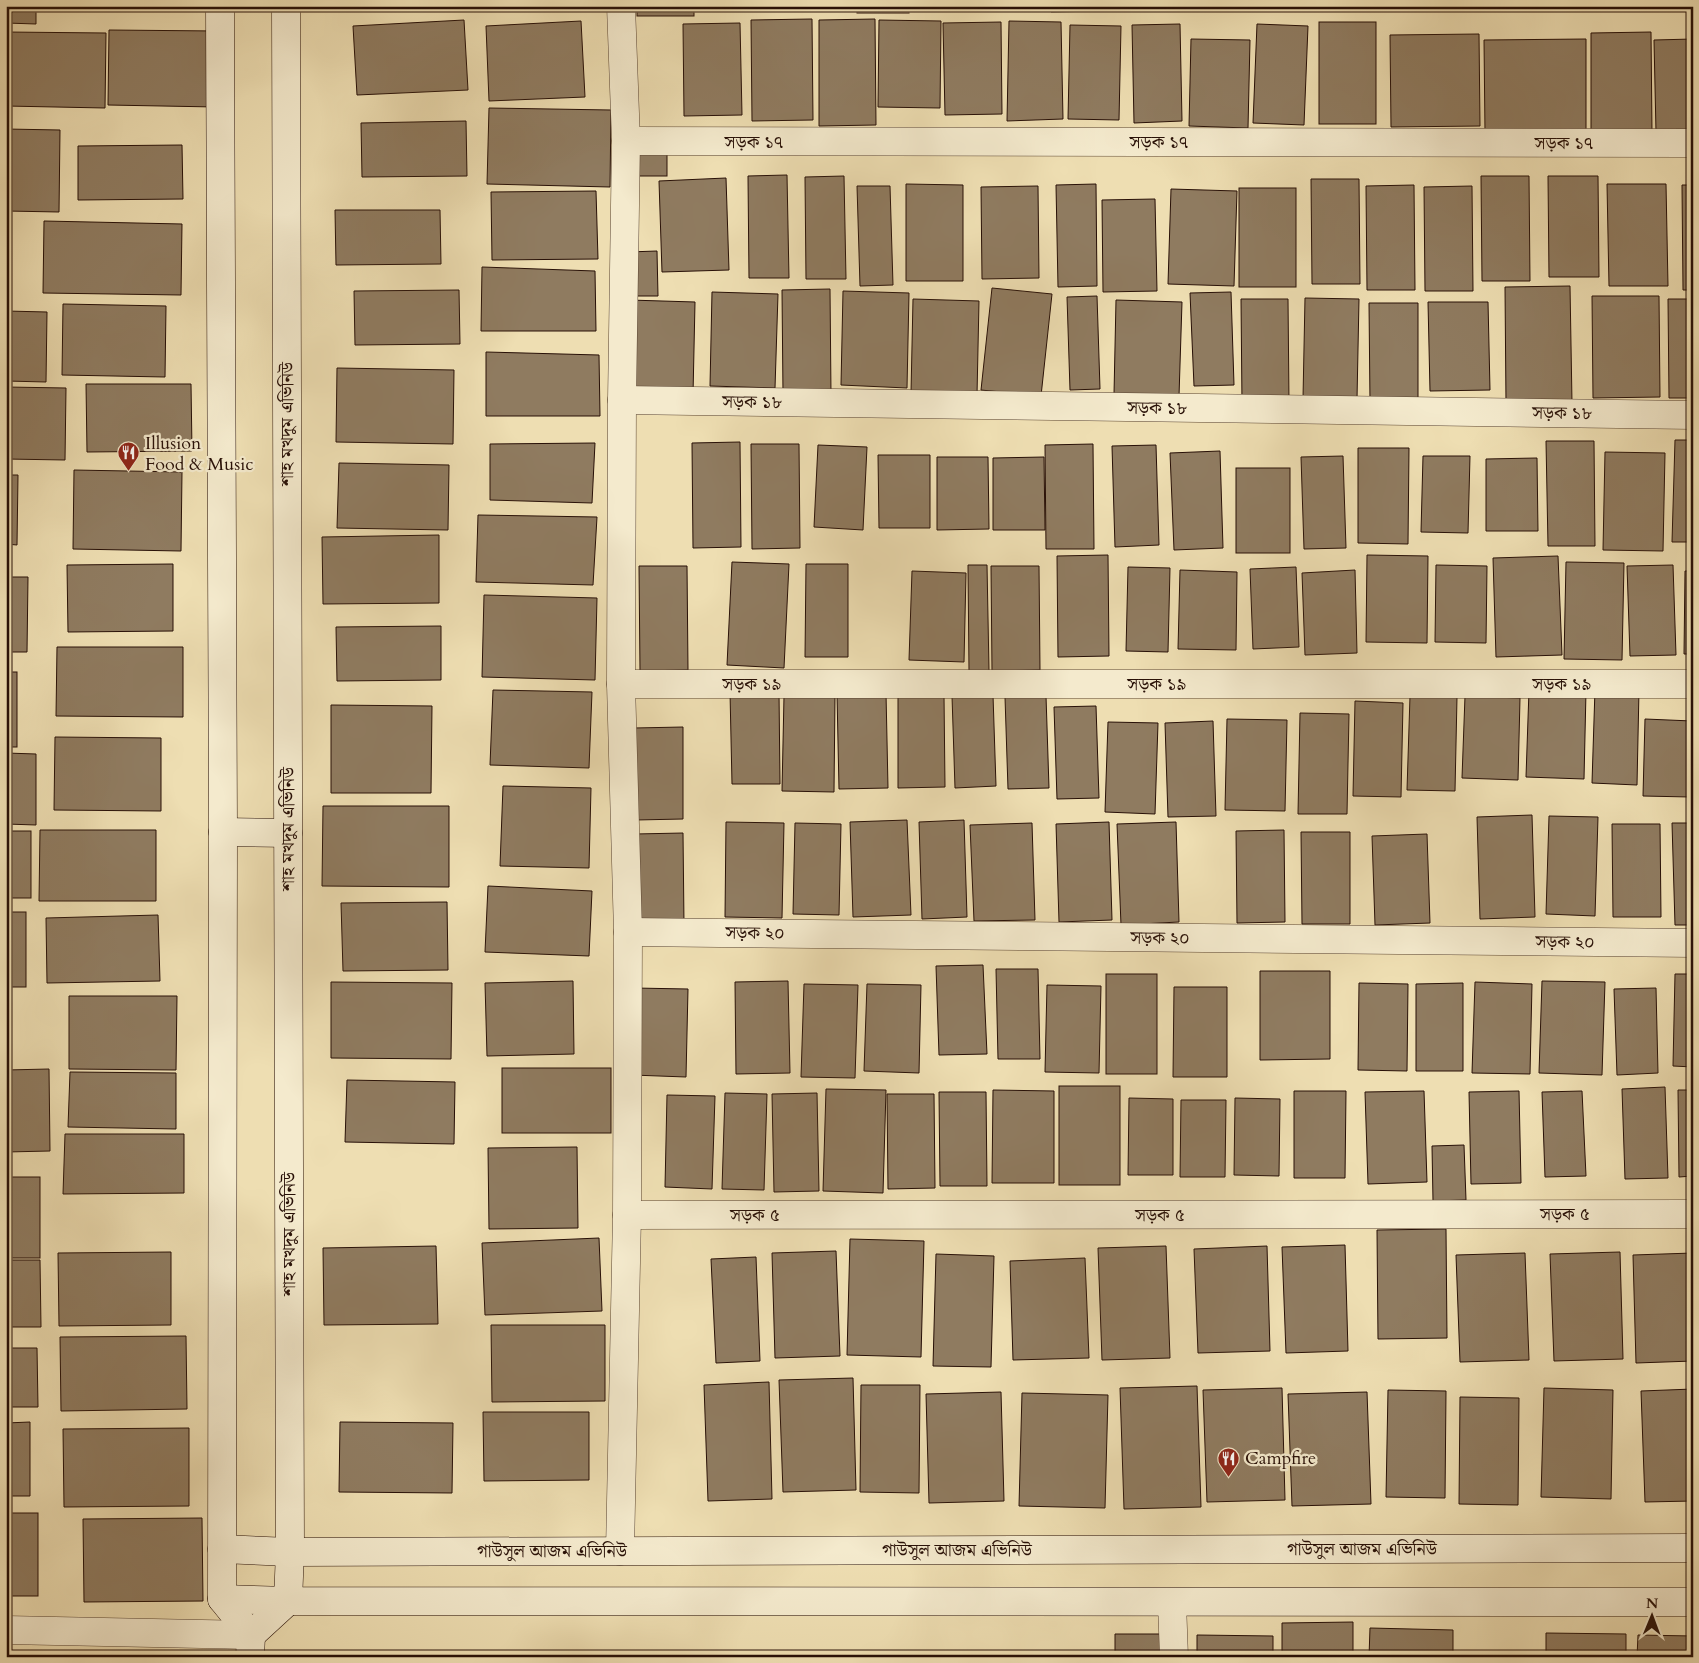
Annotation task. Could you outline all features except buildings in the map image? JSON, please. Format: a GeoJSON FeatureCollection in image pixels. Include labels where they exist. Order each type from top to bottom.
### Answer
{"type":"FeatureCollection","features":[{"type":"Feature","properties":{"kind":"street"},"geometry":{"type":"LineString","coordinates":[[220,6],[223,832],[222,1599],[250,1646]]}},
{"type":"Feature","properties":{"kind":"street","name":"শাহ মখদুম এভিনিউ"},"geometry":{"type":"LineString","coordinates":[[286,6],[290,1552],[288,1601]]}},
{"type":"Feature","properties":{"kind":"street"},"geometry":{"type":"LineString","coordinates":[[620,6],[626,141],[622,400],[621,684],[628,932],[627,1215],[620,1551]]}},
{"type":"Feature","properties":{"kind":"street","name":"সড়ক ১৭"},"geometry":{"type":"LineString","coordinates":[[626,141],[1693,144]]}},
{"type":"Feature","properties":{"kind":"street","name":"সড়ক ১৮"},"geometry":{"type":"LineString","coordinates":[[622,400],[1693,415]]}},
{"type":"Feature","properties":{"kind":"street","name":"সড়ক ১৯"},"geometry":{"type":"LineString","coordinates":[[621,684],[1693,684]]}},
{"type":"Feature","properties":{"kind":"street"},"geometry":{"type":"LineString","coordinates":[[223,832],[288,833]]}},
{"type":"Feature","properties":{"kind":"street","name":"সড়ক ২০"},"geometry":{"type":"LineString","coordinates":[[628,932],[1693,943]]}},
{"type":"Feature","properties":{"kind":"street","name":"সড়ক ৫"},"geometry":{"type":"LineString","coordinates":[[627,1215],[1693,1214]]}},
{"type":"Feature","properties":{"kind":"street","name":"গাউসুল আজম এভিনিউ"},"geometry":{"type":"LineString","coordinates":[[222,1549],[290,1552],[1693,1548]]}},
{"type":"Feature","properties":{"kind":"street"},"geometry":{"type":"LineString","coordinates":[[222,1599],[288,1601],[1172,1603],[1693,1602]]}},
{"type":"Feature","properties":{"kind":"street"},"geometry":{"type":"LineString","coordinates":[[250,1646],[288,1601]]}},
{"type":"Feature","properties":{"kind":"street"},"geometry":{"type":"LineString","coordinates":[[1172,1603],[1174,1657]]}},
{"type":"Feature","properties":{"kind":"street"},"geometry":{"type":"LineString","coordinates":[[6,1630],[250,1646]]}},
{"type":"Feature","properties":{"kind":"place","name":"Illusion Food & Music"},"geometry":{"type":"Point","coordinates":[129,472]}},
{"type":"Feature","properties":{"kind":"place","name":"Campfire"},"geometry":{"type":"Point","coordinates":[1229,1477]}}]}
